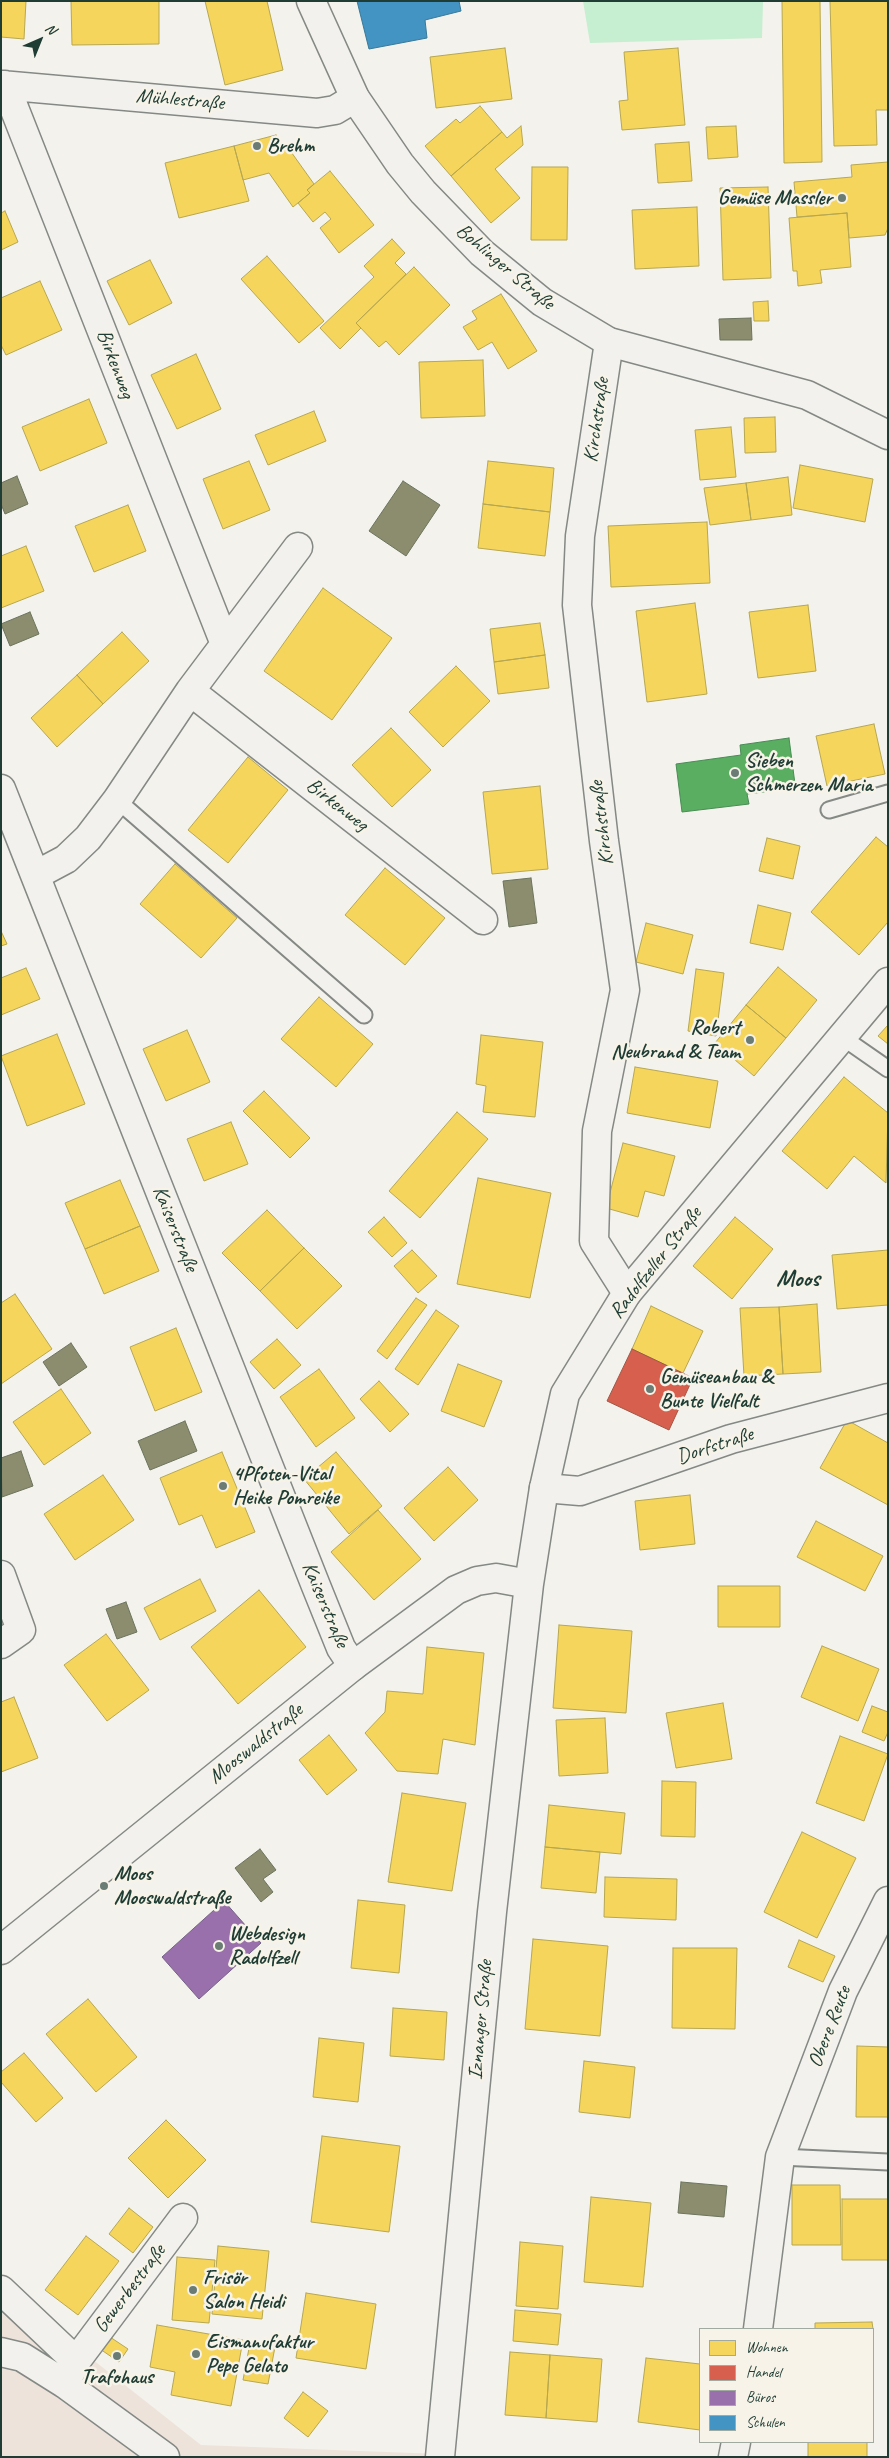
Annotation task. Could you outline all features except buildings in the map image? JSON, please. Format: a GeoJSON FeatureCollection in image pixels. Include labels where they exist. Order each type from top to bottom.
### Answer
{"type":"FeatureCollection","features":[{"type":"Feature","properties":{"kind":"street","name":"Bohlinger Straße"},"geometry":{"type":"LineString","coordinates":[[311,1],[355,98],[379,136],[423,192],[482,253],[542,302],[609,342],[807,395],[888,435]]}},
{"type":"Feature","properties":{"kind":"street","name":"Mühlestraße"},"geometry":{"type":"LineString","coordinates":[[3,85],[317,113],[335,110],[355,98]]}},
{"type":"Feature","properties":{"kind":"street","name":"Birkenweg"},"geometry":{"type":"LineString","coordinates":[[3,85],[225,644]]}},
{"type":"Feature","properties":{"kind":"street","name":"Kirchstraße"},"geometry":{"type":"LineString","coordinates":[[609,342],[580,536],[577,605],[604,841],[625,990],[597,1131],[594,1241],[627,1293]]}},
{"type":"Feature","properties":{"kind":"street"},"geometry":{"type":"LineString","coordinates":[[36,875],[66,859],[88,838],[117,800],[190,691],[298,547]]}},
{"type":"Feature","properties":{"kind":"street","name":"Birkenweg"},"geometry":{"type":"LineString","coordinates":[[190,691],[483,920]]}},
{"type":"Feature","properties":{"kind":"street","name":"Kaiserstraße"},"geometry":{"type":"LineString","coordinates":[[1,789],[316,1586],[341,1648],[353,1666]]}},
{"type":"Feature","properties":{"kind":"street","name":"Radolfzeller Straße"},"geometry":{"type":"LineString","coordinates":[[530,1584],[544,1488],[565,1394],[627,1293],[888,982]]}},
{"type":"Feature","properties":{"kind":"street","name":"Dorfstraße"},"geometry":{"type":"LineString","coordinates":[[544,1488],[580,1491],[731,1439],[888,1398]]}},
{"type":"Feature","properties":{"kind":"street"},"geometry":{"type":"LineString","coordinates":[[1,1575],[21,1630],[1,1644]]}},
{"type":"Feature","properties":{"kind":"street","name":"Mooswaldstraße"},"geometry":{"type":"LineString","coordinates":[[1,1950],[353,1666],[456,1590],[477,1581],[496,1578],[530,1584]]}},
{"type":"Feature","properties":{"kind":"street","name":"Iznanger Straße"},"geometry":{"type":"LineString","coordinates":[[440,2457],[492,1912],[530,1584]]}},
{"type":"Feature","properties":{"kind":"street","name":"Obere Reute"},"geometry":{"type":"LineString","coordinates":[[758,2328],[780,2157],[843,1991],[888,1901]]}},
{"type":"Feature","properties":{"kind":"street","name":"Gewerbestraße"},"geometry":{"type":"LineString","coordinates":[[71,2372],[183,2218]]}},
{"type":"Feature","properties":{"kind":"street"},"geometry":{"type":"LineString","coordinates":[[1,2290],[71,2372],[165,2457]]}},
{"type":"Feature","properties":{"kind":"street"},"geometry":{"type":"LineString","coordinates":[[1,2352],[71,2372]]}},
{"type":"Feature","properties":{"kind":"street"},"geometry":{"type":"LineString","coordinates":[[733,2457],[736,2443]]}},
{"type":"Feature","properties":{"kind":"lane"},"geometry":{"type":"LineString","coordinates":[[829,810],[888,793]]}},
{"type":"Feature","properties":{"kind":"lane"},"geometry":{"type":"LineString","coordinates":[[117,800],[364,1015]]}},
{"type":"Feature","properties":{"kind":"lane"},"geometry":{"type":"LineString","coordinates":[[842,1037],[888,1069]]}},
{"type":"Feature","properties":{"kind":"lane"},"geometry":{"type":"LineString","coordinates":[[780,2157],[888,2162]]}},
{"type":"Feature","properties":{"kind":"shaded area"},"geometry":{"type":"Polygon","coordinates":[[[1,2278],[26,2307],[201,2445],[440,2454],[440,2457],[1,2457],[1,2278]]]}},
{"type":"Feature","properties":{"kind":"green space"},"geometry":{"type":"Polygon","coordinates":[[[583,1],[763,1],[762,38],[590,43],[583,1]]]}},
{"type":"Feature","properties":{"kind":"place","name":"Brehm"},"geometry":{"type":"Point","coordinates":[257,146]}},
{"type":"Feature","properties":{"kind":"place","name":"Gemüse Massler"},"geometry":{"type":"Point","coordinates":[842,198]}},
{"type":"Feature","properties":{"kind":"place","name":"Sieben Schmerzen Maria"},"geometry":{"type":"Point","coordinates":[735,773]}},
{"type":"Feature","properties":{"kind":"place","name":"Robert Neubrand & Team"},"geometry":{"type":"Point","coordinates":[750,1040]}},
{"type":"Feature","properties":{"kind":"place","name":"Gemüseanbau & Bunte Vielfalt"},"geometry":{"type":"Point","coordinates":[650,1389]}},
{"type":"Feature","properties":{"kind":"place","name":"4Pfoten-Vital Heike Pomreike"},"geometry":{"type":"Point","coordinates":[223,1486]}},
{"type":"Feature","properties":{"kind":"place","name":"Moos Mooswaldstraße"},"geometry":{"type":"Point","coordinates":[104,1886]}},
{"type":"Feature","properties":{"kind":"place","name":"Webdesign Radolfzell"},"geometry":{"type":"Point","coordinates":[219,1946]}},
{"type":"Feature","properties":{"kind":"place","name":"Frisör Salon Heidi"},"geometry":{"type":"Point","coordinates":[193,2290]}},
{"type":"Feature","properties":{"kind":"place","name":"Eismanufaktur Pepe Gelato"},"geometry":{"type":"Point","coordinates":[196,2354]}},
{"type":"Feature","properties":{"kind":"place","name":"Trafohaus"},"geometry":{"type":"Point","coordinates":[117,2356]}},
{"type":"Feature","properties":{"kind":"district","name":"Moos"},"geometry":{"type":"Point","coordinates":[798,1280]}}]}
